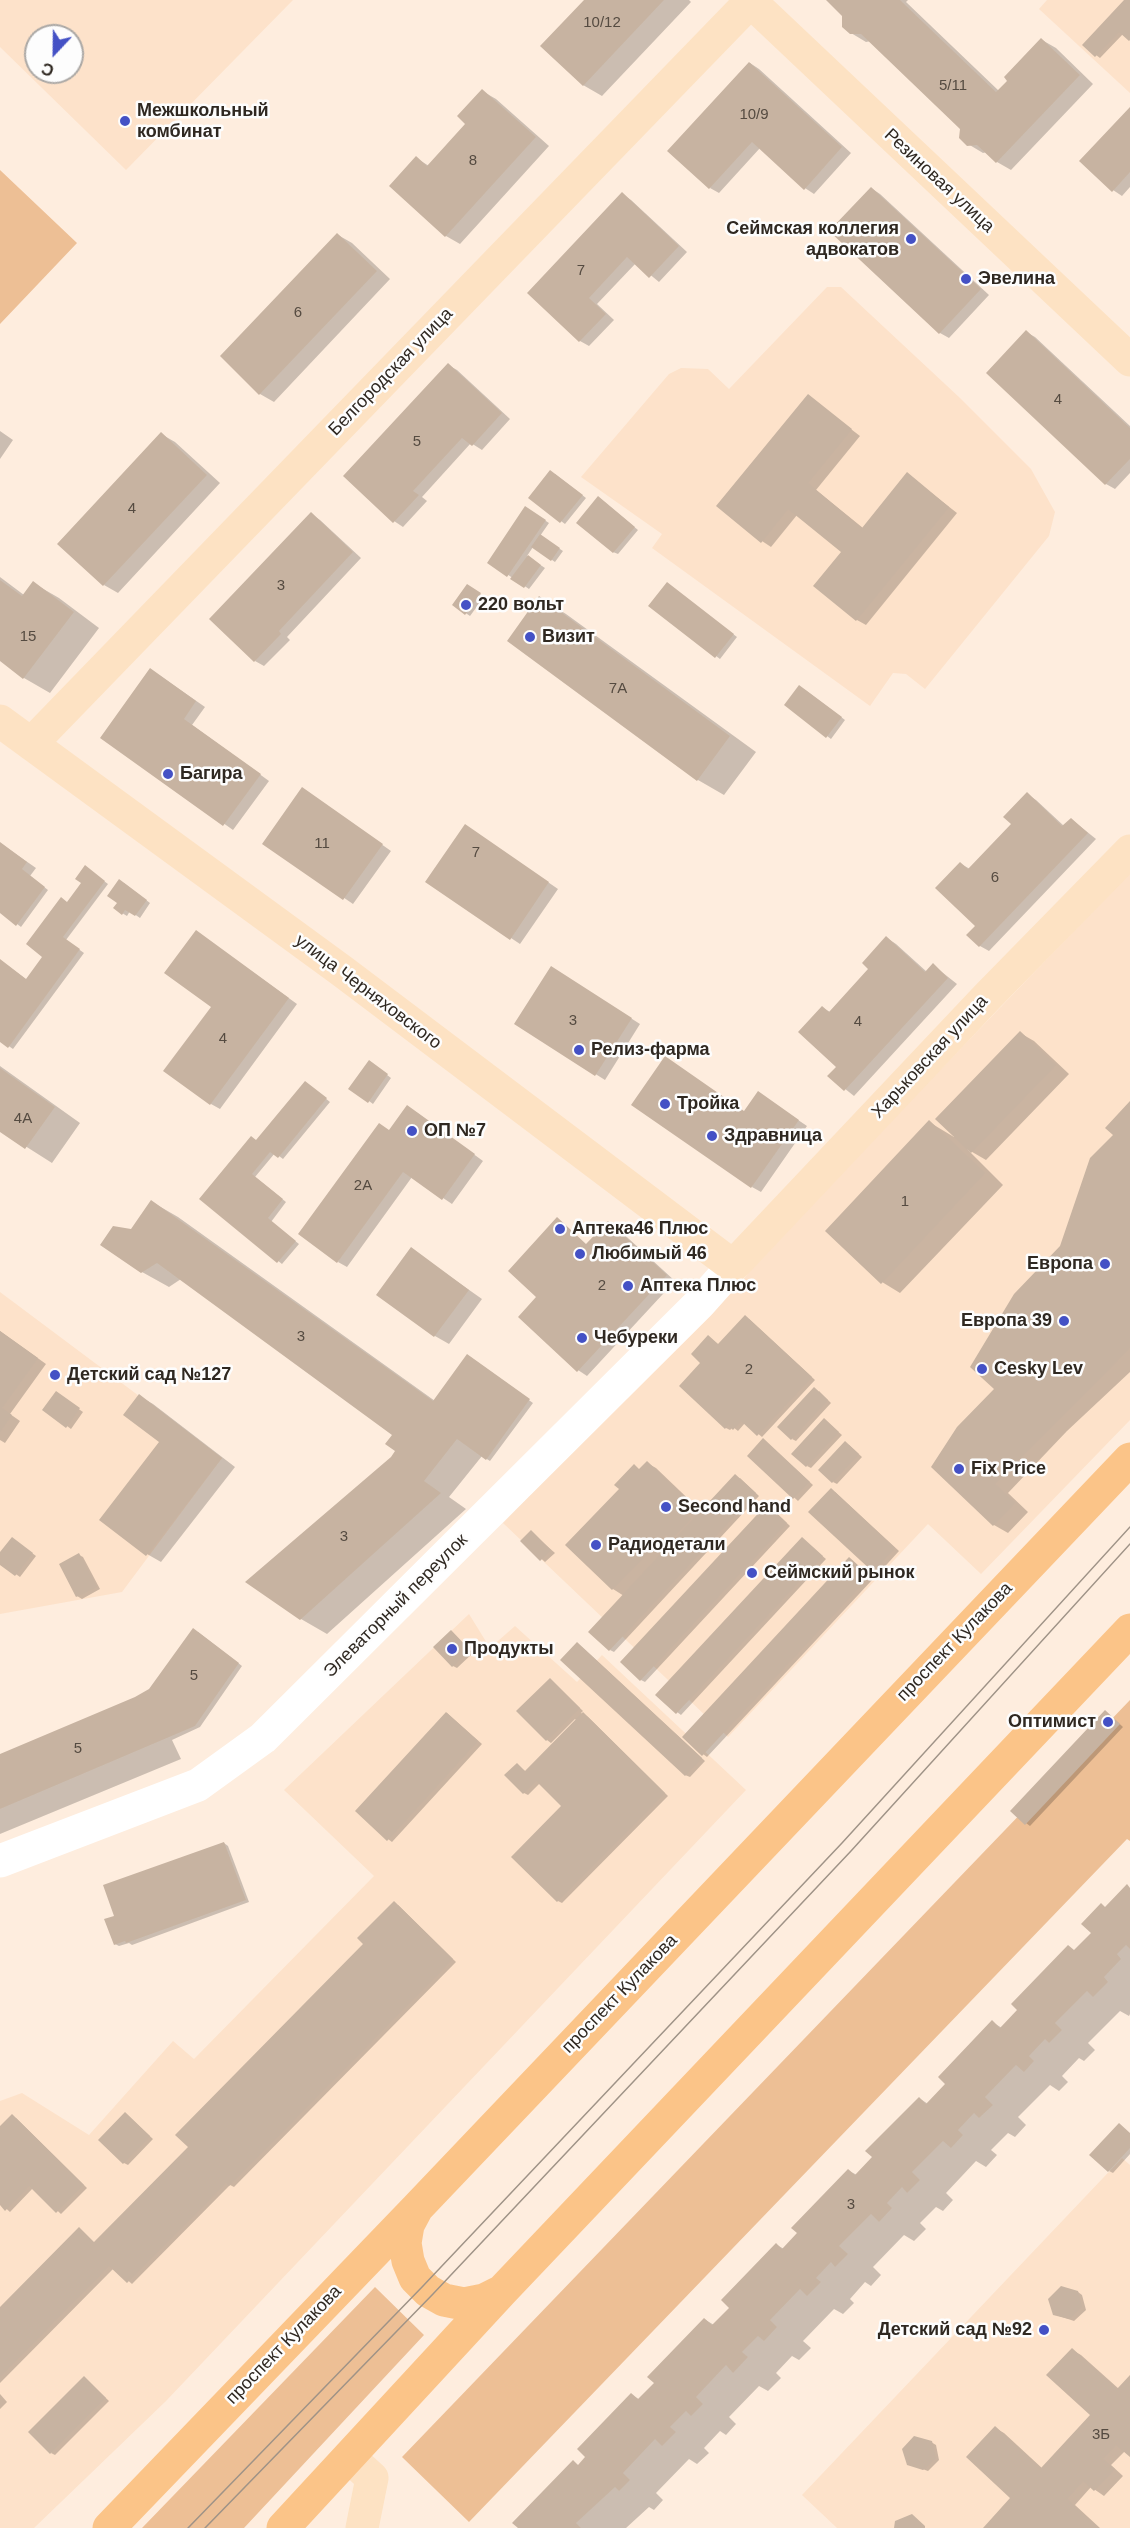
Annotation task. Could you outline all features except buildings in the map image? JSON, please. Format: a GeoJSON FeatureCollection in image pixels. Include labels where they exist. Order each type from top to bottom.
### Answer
{"type":"FeatureCollection","features":[{"type":"Feature","properties":{"kind":"main road","name":"проспект Кулакова"},"geometry":{"type":"LineString","coordinates":[[109,2528],[1130,1459]]}},
{"type":"Feature","properties":{"kind":"main road"},"geometry":{"type":"LineString","coordinates":[[283,2528],[361,2468],[502,2291],[1130,1630]]}},
{"type":"Feature","properties":{"kind":"main road"},"geometry":{"type":"LineString","coordinates":[[416,2209],[408,2225],[405,2243],[408,2261],[415,2278],[428,2291],[444,2300],[464,2304],[484,2300],[502,2291]]}},
{"type":"Feature","properties":{"kind":"street","name":"Резиновая улица"},"geometry":{"type":"LineString","coordinates":[[750,0],[1130,360]]}},
{"type":"Feature","properties":{"kind":"street","name":"Белгородская улица"},"geometry":{"type":"LineString","coordinates":[[31,744],[750,0]]}},
{"type":"Feature","properties":{"kind":"street","name":"улица Черняховского"},"geometry":{"type":"LineString","coordinates":[[0,721],[342,971],[733,1266]]}},
{"type":"Feature","properties":{"kind":"street","name":"Харьковская улица"},"geometry":{"type":"LineString","coordinates":[[733,1266],[987,997],[1130,851]]}},
{"type":"Feature","properties":{"kind":"street","name":"Элеваторный переулок"},"geometry":{"type":"LineString","coordinates":[[0,1861],[198,1785],[263,1738],[700,1303],[733,1266]]}},
{"type":"Feature","properties":{"kind":"street"},"geometry":{"type":"LineString","coordinates":[[361,2468],[362,2528]]}},
{"type":"Feature","properties":{"kind":"shaded area","name":"Межшкольный комбинат"},"geometry":{"type":"Polygon","coordinates":[[[0,0],[293,0],[126,170],[38,84],[84,84],[84,24],[24,24],[24,70],[0,47],[0,0]]]}},
{"type":"Feature","properties":{"kind":"shaded area"},"geometry":{"type":"Polygon","coordinates":[[[1047,0],[1130,0],[1130,93],[1039,9],[1047,0]]]}},
{"type":"Feature","properties":{"kind":"shaded area"},"geometry":{"type":"Polygon","coordinates":[[[0,170],[77,243],[0,324],[0,170]]]}},
{"type":"Feature","properties":{"kind":"shaded area"},"geometry":{"type":"Polygon","coordinates":[[[827,287],[841,287],[960,398],[1031,469],[1055,512],[1049,536],[925,689],[906,674],[893,673],[870,706],[652,548],[662,534],[581,477],[669,374],[681,368],[708,369],[729,389],[827,287]]]}},
{"type":"Feature","properties":{"kind":"shaded area"},"geometry":{"type":"Polygon","coordinates":[[[1130,873],[1130,1420],[981,1574],[928,1524],[728,1737],[503,1523],[1130,873]]]}},
{"type":"Feature","properties":{"kind":"shaded area","name":"Детский сад №127"},"geometry":{"type":"Polygon","coordinates":[[[0,1292],[222,1458],[122,1592],[0,1614],[0,1292]]]}},
{"type":"Feature","properties":{"kind":"shaded area"},"geometry":{"type":"Polygon","coordinates":[[[469,1614],[490,1648],[515,1626],[577,1682],[602,1655],[746,1790],[166,2401],[34,2528],[0,2528],[0,2101],[22,2093],[89,2135],[173,2041],[194,2059],[374,1876],[284,1790],[469,1614]]]}},
{"type":"Feature","properties":{"kind":"shaded area"},"geometry":{"type":"Polygon","coordinates":[[[1130,1700],[1130,1841],[1127,1839],[469,2522],[402,2457],[1130,1700]]]}},
{"type":"Feature","properties":{"kind":"shaded area","name":"Детский сад №92"},"geometry":{"type":"Polygon","coordinates":[[[1122,2158],[1130,2165],[1130,2528],[837,2528],[802,2495],[1122,2158]]]}},
{"type":"Feature","properties":{"kind":"shaded area"},"geometry":{"type":"Polygon","coordinates":[[[375,2287],[424,2335],[244,2528],[142,2528],[375,2287]]]}},
{"type":"Feature","properties":{"kind":"tram line"},"geometry":{"type":"LineString","coordinates":[[188,2528],[423,2286],[842,1843],[1130,1527]]}},
{"type":"Feature","properties":{"kind":"tram line"},"geometry":{"type":"LineString","coordinates":[[205,2528],[433,2294],[851,1851],[1130,1544]]}},
{"type":"Feature","properties":{"kind":"place","name":"Межшкольный комбинат"},"geometry":{"type":"Point","coordinates":[125,121]}},
{"type":"Feature","properties":{"kind":"place","name":"Сеймская коллегия адвокатов"},"geometry":{"type":"Point","coordinates":[911,239]}},
{"type":"Feature","properties":{"kind":"place","name":"Эвелина"},"geometry":{"type":"Point","coordinates":[966,279]}},
{"type":"Feature","properties":{"kind":"place","name":"220 вольт"},"geometry":{"type":"Point","coordinates":[466,605]}},
{"type":"Feature","properties":{"kind":"place","name":"Визит"},"geometry":{"type":"Point","coordinates":[530,637]}},
{"type":"Feature","properties":{"kind":"place","name":"Багира"},"geometry":{"type":"Point","coordinates":[168,774]}},
{"type":"Feature","properties":{"kind":"place","name":"Релиз-фарма"},"geometry":{"type":"Point","coordinates":[579,1050]}},
{"type":"Feature","properties":{"kind":"place","name":"Тройка"},"geometry":{"type":"Point","coordinates":[665,1104]}},
{"type":"Feature","properties":{"kind":"place","name":"ОП №7"},"geometry":{"type":"Point","coordinates":[412,1131]}},
{"type":"Feature","properties":{"kind":"place","name":"Здравница"},"geometry":{"type":"Point","coordinates":[712,1136]}},
{"type":"Feature","properties":{"kind":"place","name":"Аптека46 Плюс"},"geometry":{"type":"Point","coordinates":[560,1229]}},
{"type":"Feature","properties":{"kind":"place","name":"Любимый 46"},"geometry":{"type":"Point","coordinates":[580,1254]}},
{"type":"Feature","properties":{"kind":"place","name":"Европа"},"geometry":{"type":"Point","coordinates":[1105,1264]}},
{"type":"Feature","properties":{"kind":"place","name":"Аптека Плюс"},"geometry":{"type":"Point","coordinates":[628,1286]}},
{"type":"Feature","properties":{"kind":"place","name":"Европа 39"},"geometry":{"type":"Point","coordinates":[1064,1321]}},
{"type":"Feature","properties":{"kind":"place","name":"Чебуреки"},"geometry":{"type":"Point","coordinates":[582,1338]}},
{"type":"Feature","properties":{"kind":"place","name":"Cesky Lev"},"geometry":{"type":"Point","coordinates":[982,1369]}},
{"type":"Feature","properties":{"kind":"place","name":"Детский сад №127"},"geometry":{"type":"Point","coordinates":[55,1375]}},
{"type":"Feature","properties":{"kind":"place","name":"Fix Price"},"geometry":{"type":"Point","coordinates":[959,1469]}},
{"type":"Feature","properties":{"kind":"place","name":"Second hand"},"geometry":{"type":"Point","coordinates":[666,1507]}},
{"type":"Feature","properties":{"kind":"place","name":"Радиодетали"},"geometry":{"type":"Point","coordinates":[596,1545]}},
{"type":"Feature","properties":{"kind":"place","name":"Сеймский рынок"},"geometry":{"type":"Point","coordinates":[752,1573]}},
{"type":"Feature","properties":{"kind":"place","name":"Продукты"},"geometry":{"type":"Point","coordinates":[452,1649]}},
{"type":"Feature","properties":{"kind":"place","name":"Оптимист"},"geometry":{"type":"Point","coordinates":[1108,1722]}},
{"type":"Feature","properties":{"kind":"place","name":"Детский сад №92"},"geometry":{"type":"Point","coordinates":[1044,2330]}}]}
